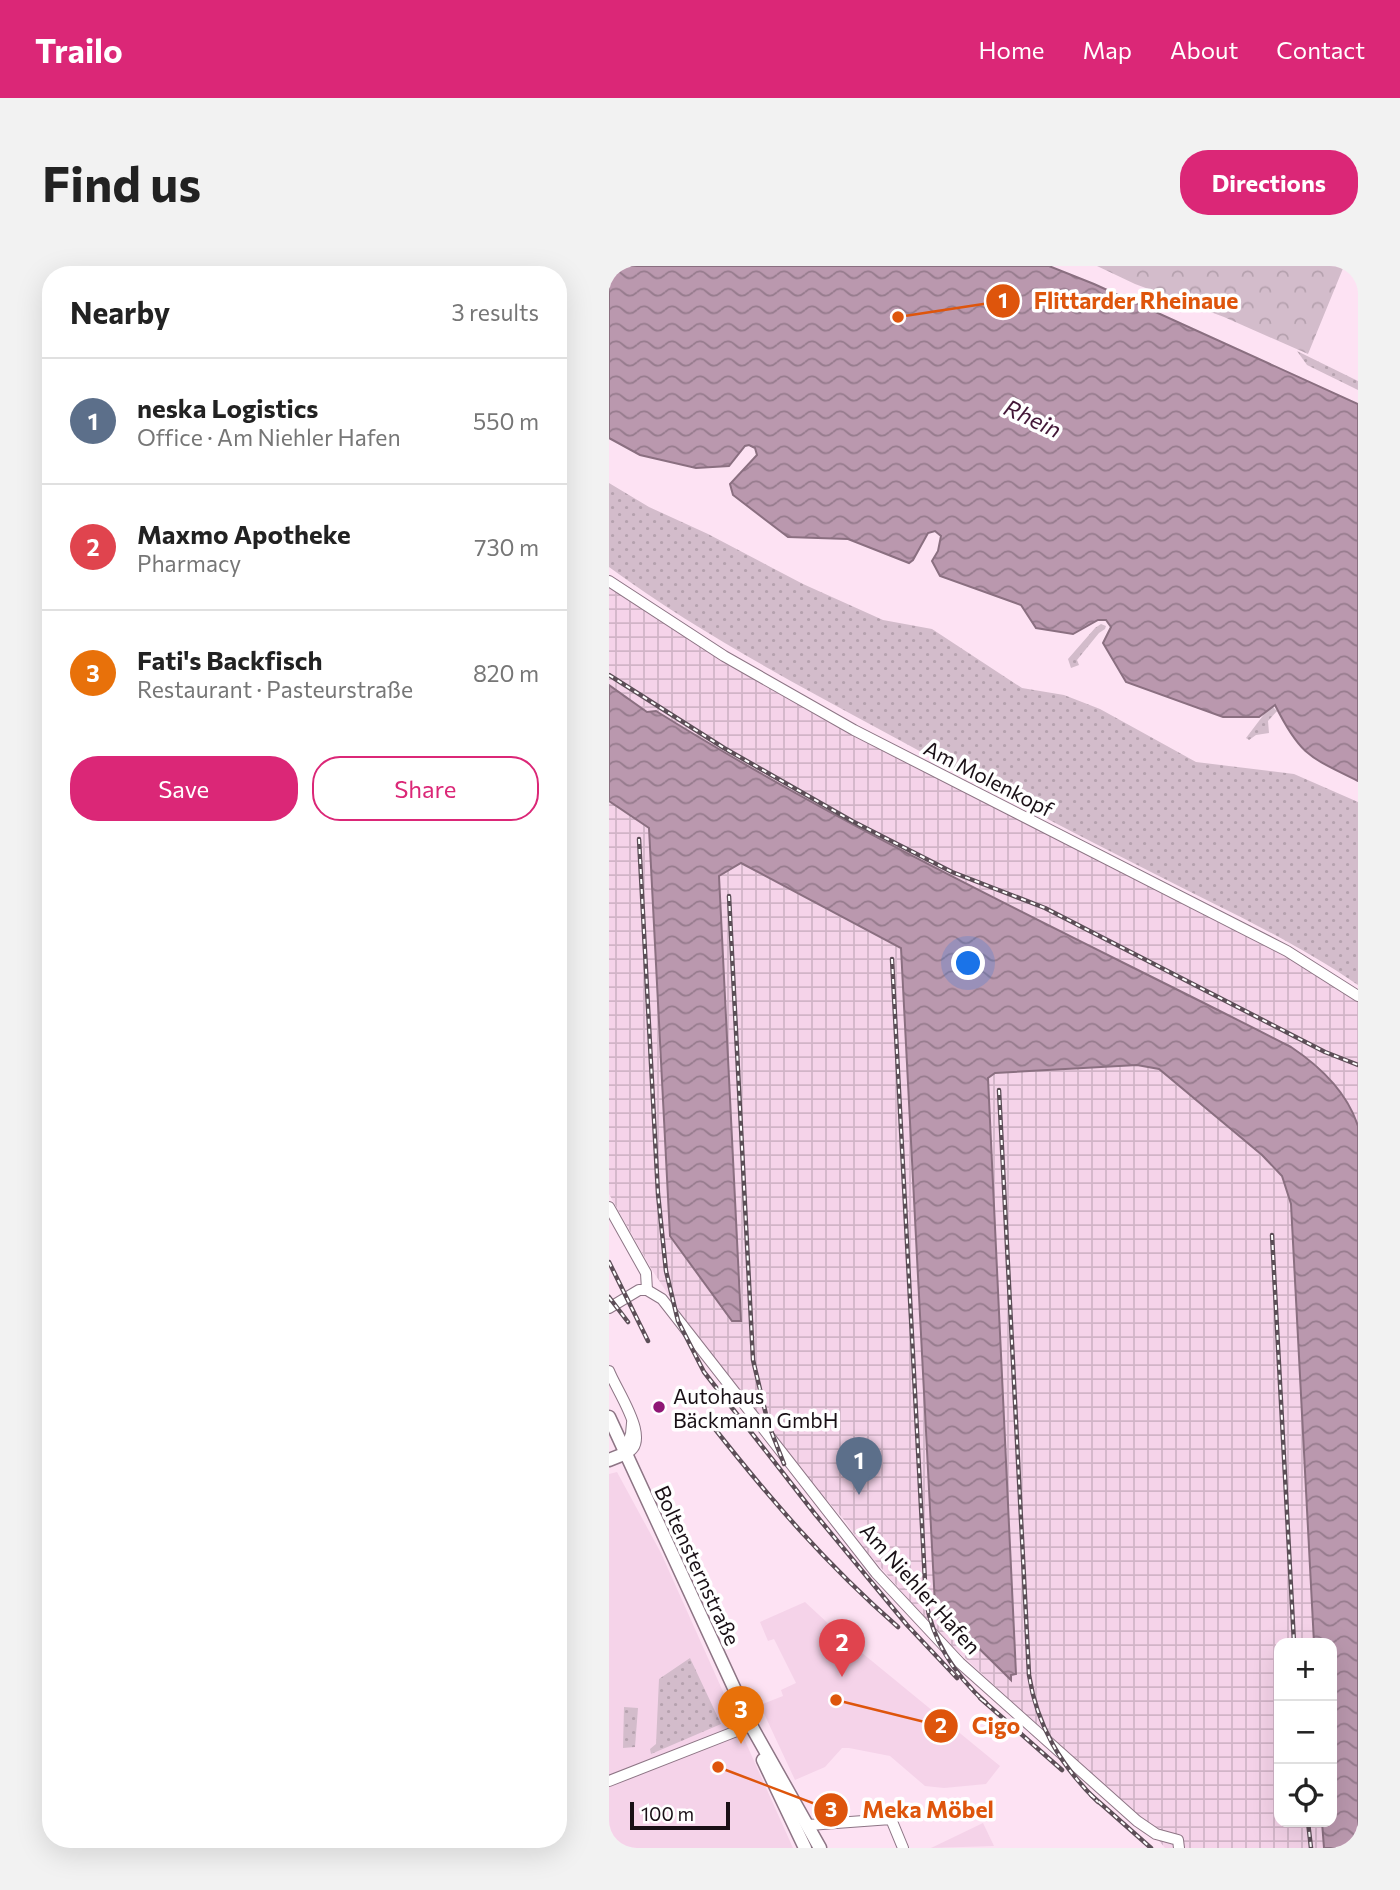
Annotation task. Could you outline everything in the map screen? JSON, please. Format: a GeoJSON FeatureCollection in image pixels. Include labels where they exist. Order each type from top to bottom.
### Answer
{"type":"FeatureCollection","features":[{"type":"Feature","properties":{"kind":"main road","name":"Boltensternstraße"},"geometry":{"type":"LineString","coordinates":[[609,1417],[753,1727],[820,1848]]}},
{"type":"Feature","properties":{"kind":"main road"},"geometry":{"type":"LineString","coordinates":[[609,1461],[624,1454]]}},
{"type":"Feature","properties":{"kind":"main road","name":"Boltensternstraße"},"geometry":{"type":"LineString","coordinates":[[753,1727],[755,1742],[805,1848]]}},
{"type":"Feature","properties":{"kind":"street","name":"Am Molenkopf"},"geometry":{"type":"LineString","coordinates":[[609,581],[724,656],[854,730],[1287,951],[1358,996]]}},
{"type":"Feature","properties":{"kind":"street"},"geometry":{"type":"LineString","coordinates":[[609,1207],[646,1273],[647,1290],[639,1290],[609,1308]]}},
{"type":"Feature","properties":{"kind":"street","name":"Am Niehler Hafen"},"geometry":{"type":"LineString","coordinates":[[647,1290],[661,1299],[876,1573],[960,1663],[1136,1821],[1156,1834],[1178,1840],[1179,1848]]}},
{"type":"Feature","properties":{"kind":"street"},"geometry":{"type":"LineString","coordinates":[[609,1371],[638,1433],[637,1445],[633,1451],[624,1454]]}},
{"type":"Feature","properties":{"kind":"street"},"geometry":{"type":"LineString","coordinates":[[609,1782],[753,1727]]}},
{"type":"Feature","properties":{"kind":"street"},"geometry":{"type":"LineString","coordinates":[[809,1825],[891,1819],[903,1848]]}},
{"type":"Feature","properties":{"kind":"shaded area"},"geometry":{"type":"Polygon","coordinates":[[[609,584],[696,642],[1285,954],[1358,1001],[1358,1126],[1342,1093],[1318,1066],[1291,1047],[955,879],[745,766],[657,711],[648,712],[609,685],[609,584]]]}},
{"type":"Feature","properties":{"kind":"shaded area"},"geometry":{"type":"Polygon","coordinates":[[[609,801],[649,827],[657,983],[741,1320],[719,876],[741,863],[901,948],[930,1518],[1011,1675],[1016,1673],[988,1078],[995,1073],[1137,1065],[1159,1069],[1262,1155],[1282,1176],[1291,1204],[1314,1638],[1274,1638],[1274,1827],[1322,1827],[1324,1848],[1165,1848],[1143,1821],[936,1631],[863,1547],[684,1318],[652,1270],[609,1194],[609,801]]]}},
{"type":"Feature","properties":{"kind":"shaded area"},"geometry":{"type":"Polygon","coordinates":[[[617,1472],[661,1553],[793,1848],[609,1848],[609,1474],[617,1472]]]}},
{"type":"Feature","properties":{"kind":"shaded area"},"geometry":{"type":"Polygon","coordinates":[[[805,1602],[845,1639],[1000,1766],[986,1784],[944,1788],[925,1786],[890,1756],[849,1748],[842,1748],[825,1767],[795,1780],[760,1705],[783,1696],[781,1690],[796,1683],[774,1639],[768,1641],[760,1622],[805,1602]]]}},
{"type":"Feature","properties":{"kind":"shaded area"},"geometry":{"type":"Polygon","coordinates":[[[983,1823],[994,1846],[931,1848],[983,1823]]]}},
{"type":"Feature","properties":{"kind":"green space"},"geometry":{"type":"Polygon","coordinates":[[[1097,266],[1344,266],[1308,354],[1097,266]]]}},
{"type":"Feature","properties":{"kind":"green space"},"geometry":{"type":"Polygon","coordinates":[[[1297,351],[1358,381],[1358,390],[1307,365],[1297,351]]]}},
{"type":"Feature","properties":{"kind":"green space"},"geometry":{"type":"Polygon","coordinates":[[[609,483],[649,507],[708,534],[803,584],[883,620],[932,629],[1022,688],[1064,695],[1100,709],[1196,762],[1294,774],[1358,802],[1358,985],[1281,938],[1046,818],[808,691],[706,632],[641,589],[609,567],[609,483]]]}},
{"type":"Feature","properties":{"kind":"green space"},"geometry":{"type":"Polygon","coordinates":[[[1101,624],[1106,626],[1105,629],[1077,660],[1079,665],[1071,668],[1068,659],[1101,624]]]}},
{"type":"Feature","properties":{"kind":"green space"},"geometry":{"type":"Polygon","coordinates":[[[1273,707],[1277,711],[1268,721],[1269,733],[1256,735],[1249,740],[1246,738],[1265,713],[1273,707]]]}},
{"type":"Feature","properties":{"kind":"green space"},"geometry":{"type":"Polygon","coordinates":[[[690,1658],[721,1724],[651,1754],[650,1749],[656,1744],[659,1679],[690,1658]]]}},
{"type":"Feature","properties":{"kind":"green space"},"geometry":{"type":"Polygon","coordinates":[[[624,1707],[638,1708],[635,1747],[623,1748],[624,1707]]]}},
{"type":"Feature","properties":{"kind":"water","name":"Rhein"},"geometry":{"type":"Polygon","coordinates":[[[609,266],[1049,266],[1358,404],[1358,781],[1307,753],[1292,735],[1275,705],[1259,717],[1223,717],[1126,682],[1103,643],[1111,627],[1106,620],[1098,620],[1073,634],[1036,628],[1021,605],[940,576],[932,561],[938,551],[941,536],[935,531],[928,533],[909,563],[848,539],[788,537],[733,495],[730,484],[757,455],[755,448],[749,445],[745,446],[729,466],[696,468],[640,455],[609,438],[609,266]]]}},
{"type":"Feature","properties":{"kind":"water"},"geometry":{"type":"Polygon","coordinates":[[[609,685],[647,712],[656,711],[811,802],[890,844],[1291,1047],[1313,1063],[1340,1091],[1358,1126],[1358,1848],[1324,1848],[1322,1827],[1337,1827],[1337,1638],[1314,1638],[1291,1204],[1282,1176],[1262,1155],[1159,1069],[1137,1065],[995,1073],[988,1078],[1016,1674],[1011,1675],[1011,1680],[935,1605],[901,948],[741,863],[719,876],[741,1321],[732,1321],[670,1236],[649,828],[609,801],[609,685]]]}},
{"type":"Feature","properties":{"kind":"railway"},"geometry":{"type":"LineString","coordinates":[[609,675],[724,748],[852,821],[952,872],[1045,908],[1325,1052],[1358,1065]]}},
{"type":"Feature","properties":{"kind":"railway"},"geometry":{"type":"LineString","coordinates":[[639,839],[658,1194],[666,1271],[678,1321],[704,1372],[815,1514],[907,1625],[957,1678]]}},
{"type":"Feature","properties":{"kind":"railway"},"geometry":{"type":"LineString","coordinates":[[729,896],[753,1360],[768,1423],[784,1464]]}},
{"type":"Feature","properties":{"kind":"railway"},"geometry":{"type":"LineString","coordinates":[[892,959],[926,1601],[934,1631],[947,1657],[986,1703]]}},
{"type":"Feature","properties":{"kind":"railway"},"geometry":{"type":"LineString","coordinates":[[999,1090],[1029,1675],[1038,1711],[1053,1744],[1073,1774],[1098,1802]]}},
{"type":"Feature","properties":{"kind":"railway"},"geometry":{"type":"LineString","coordinates":[[1272,1235],[1294,1638]]}},
{"type":"Feature","properties":{"kind":"railway"},"geometry":{"type":"LineString","coordinates":[[609,1262],[648,1341]]}},
{"type":"Feature","properties":{"kind":"railway"},"geometry":{"type":"LineString","coordinates":[[609,1297],[628,1322]]}},
{"type":"Feature","properties":{"kind":"railway"},"geometry":{"type":"LineString","coordinates":[[711,1424],[800,1530],[898,1627]]}},
{"type":"Feature","properties":{"kind":"railway"},"geometry":{"type":"LineString","coordinates":[[980,1698],[1062,1770]]}},
{"type":"Feature","properties":{"kind":"railway"},"geometry":{"type":"LineString","coordinates":[[1091,1795],[1151,1848]]}},
{"type":"Feature","properties":{"kind":"railway"},"geometry":{"type":"LineString","coordinates":[[1309,1827],[1311,1848]]}},
{"type":"Feature","properties":{"kind":"place","name":"Flittarder Rheinaue"},"geometry":{"type":"Point","coordinates":[898,317]}},
{"type":"Feature","properties":{"kind":"place","name":"Autohaus Bäckmann GmbH"},"geometry":{"type":"Point","coordinates":[659,1407]}},
{"type":"Feature","properties":{"kind":"place","name":"neska Logistics"},"geometry":{"type":"Point","coordinates":[859,1495]}},
{"type":"Feature","properties":{"kind":"place","name":"Maxmo Apotheke"},"geometry":{"type":"Point","coordinates":[842,1677]}},
{"type":"Feature","properties":{"kind":"place","name":"Cigo"},"geometry":{"type":"Point","coordinates":[836,1700]}},
{"type":"Feature","properties":{"kind":"place","name":"Fati's Backfisch"},"geometry":{"type":"Point","coordinates":[741,1744]}},
{"type":"Feature","properties":{"kind":"place","name":"Meka Möbel"},"geometry":{"type":"Point","coordinates":[718,1767]}}]}
